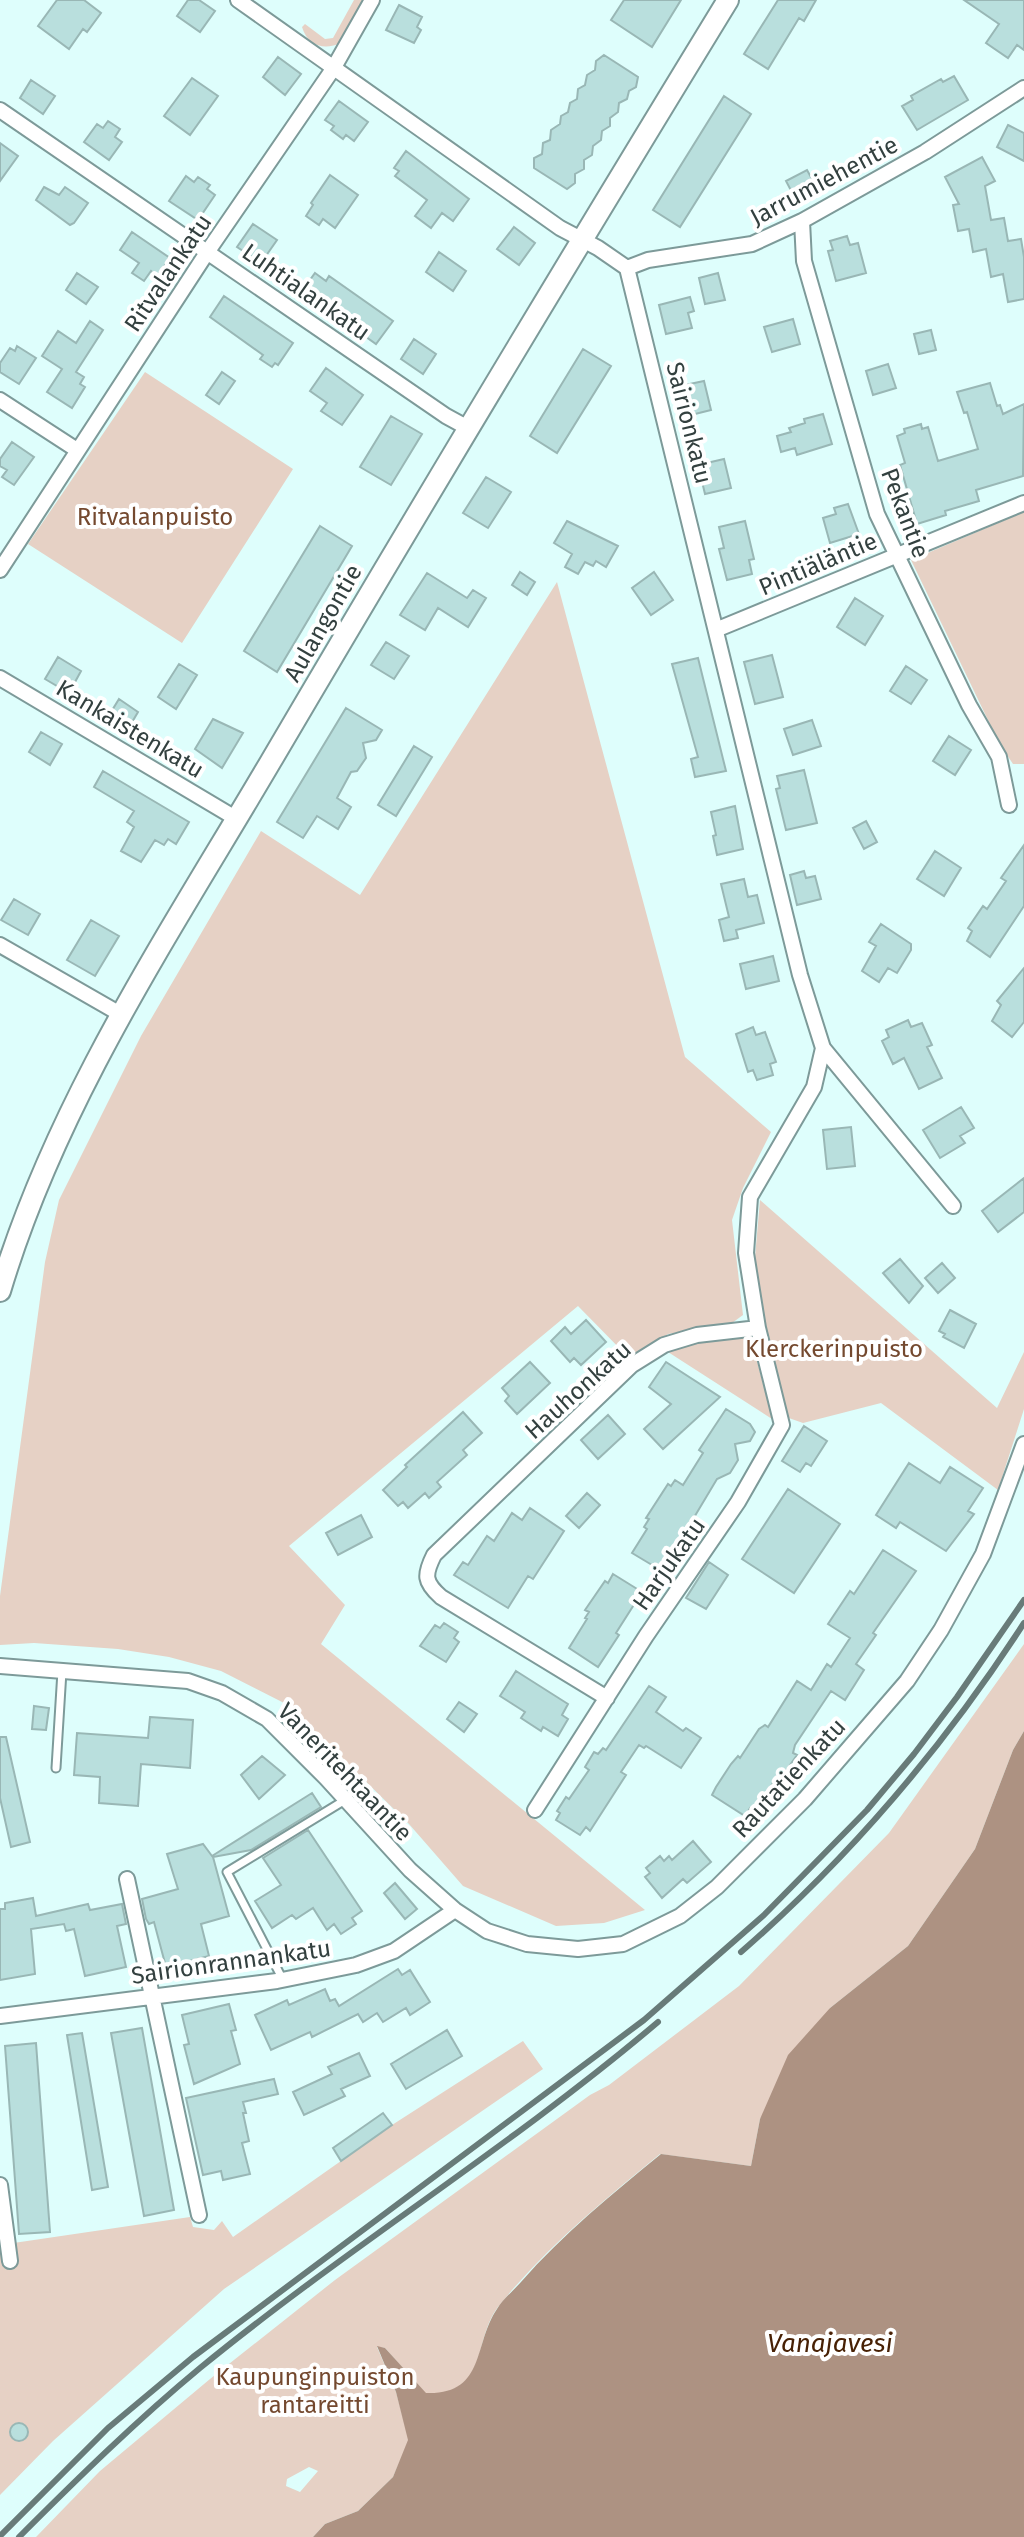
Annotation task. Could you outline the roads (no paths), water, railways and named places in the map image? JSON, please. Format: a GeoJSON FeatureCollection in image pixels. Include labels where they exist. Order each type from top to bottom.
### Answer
{"type":"FeatureCollection","features":[{"type":"Feature","properties":{"kind":"main road","name":"Aulangontie"},"geometry":{"type":"LineString","coordinates":[[0,1291],[15,1240],[39,1181],[122,1015],[468,428],[728,0]]}},
{"type":"Feature","properties":{"kind":"street"},"geometry":{"type":"LineString","coordinates":[[238,0],[581,241],[598,248],[627,268]]}},
{"type":"Feature","properties":{"kind":"street","name":"Ritvalankatu"},"geometry":{"type":"LineString","coordinates":[[0,570],[208,251],[333,69],[372,0]]}},
{"type":"Feature","properties":{"kind":"street","name":"Jarrumiehentie"},"geometry":{"type":"LineString","coordinates":[[627,268],[648,260],[752,244],[802,221],[925,152],[1024,88]]}},
{"type":"Feature","properties":{"kind":"street","name":"Luhtialankatu"},"geometry":{"type":"LineString","coordinates":[[0,110],[446,416],[468,428]]}},
{"type":"Feature","properties":{"kind":"street","name":"Pekantie"},"geometry":{"type":"LineString","coordinates":[[802,221],[804,261],[877,514],[969,705],[999,757],[1009,805]]}},
{"type":"Feature","properties":{"kind":"street","name":"Sairionkatu"},"geometry":{"type":"LineString","coordinates":[[627,268],[718,629],[800,975],[823,1048]]}},
{"type":"Feature","properties":{"kind":"street"},"geometry":{"type":"LineString","coordinates":[[0,400],[77,450]]}},
{"type":"Feature","properties":{"kind":"street","name":"Pintiäläntie"},"geometry":{"type":"LineString","coordinates":[[718,629],[1024,503]]}},
{"type":"Feature","properties":{"kind":"street","name":"Kankaistenkatu"},"geometry":{"type":"LineString","coordinates":[[0,678],[237,819]]}},
{"type":"Feature","properties":{"kind":"street"},"geometry":{"type":"LineString","coordinates":[[0,945],[122,1015]]}},
{"type":"Feature","properties":{"kind":"street"},"geometry":{"type":"LineString","coordinates":[[823,1048],[953,1206]]}},
{"type":"Feature","properties":{"kind":"street"},"geometry":{"type":"LineString","coordinates":[[758,1328],[746,1253],[750,1197],[814,1087],[823,1048]]}},
{"type":"Feature","properties":{"kind":"street","name":"Hauhonkatu"},"geometry":{"type":"LineString","coordinates":[[607,1698],[441,1597],[428,1585],[425,1576],[434,1555],[632,1365],[675,1341],[697,1335],[758,1328]]}},
{"type":"Feature","properties":{"kind":"street","name":"Harjukatu"},"geometry":{"type":"LineString","coordinates":[[535,1810],[646,1636],[738,1502],[782,1425],[758,1328]]}},
{"type":"Feature","properties":{"kind":"street","name":"Rautatienkatu"},"geometry":{"type":"LineString","coordinates":[[455,1910],[487,1931],[527,1944],[578,1949],[623,1944],[680,1916],[717,1887],[805,1799],[907,1681],[941,1630],[983,1554],[1024,1444]]}},
{"type":"Feature","properties":{"kind":"street","name":"Vaneritehtaantie"},"geometry":{"type":"LineString","coordinates":[[0,1666],[188,1681],[222,1693],[267,1719],[410,1870],[455,1910]]}},
{"type":"Feature","properties":{"kind":"street"},"geometry":{"type":"LineString","coordinates":[[127,1879],[199,2215]]}},
{"type":"Feature","properties":{"kind":"street","name":"Sairionrannankatu"},"geometry":{"type":"LineString","coordinates":[[0,2016],[283,1980],[356,1965],[394,1951],[455,1910]]}},
{"type":"Feature","properties":{"kind":"street"},"geometry":{"type":"LineString","coordinates":[[0,2185],[10,2261]]}},
{"type":"Feature","properties":{"kind":"lane"},"geometry":{"type":"LineString","coordinates":[[56,1768],[62,1671]]}},
{"type":"Feature","properties":{"kind":"lane"},"geometry":{"type":"LineString","coordinates":[[283,1980],[227,1872],[345,1800]]}},
{"type":"Feature","properties":{"kind":"water","name":"Vanajavesi"},"geometry":{"type":"Polygon","coordinates":[[[1024,1731],[1024,2537],[313,2537],[325,2524],[358,2511],[393,2477],[408,2440],[396,2392],[377,2346],[385,2348],[426,2393],[459,2386],[469,2377],[490,2323],[502,2302],[571,2231],[661,2154],[751,2166],[760,2119],[788,2055],[830,2008],[908,1946],[975,1849],[1013,1750],[1024,1731]]]}},
{"type":"Feature","properties":{"kind":"railway"},"geometry":{"type":"LineString","coordinates":[[0,2536],[108,2428],[193,2357],[644,2020],[764,1915],[867,1810],[914,1754],[1024,1600]]}},
{"type":"Feature","properties":{"kind":"railway"},"geometry":{"type":"LineString","coordinates":[[741,1952],[820,1878],[894,1798],[962,1713],[1024,1623]]}},
{"type":"Feature","properties":{"kind":"railway"},"geometry":{"type":"LineString","coordinates":[[19,2537],[130,2429],[200,2368],[313,2280],[546,2111],[658,2022]]}},
{"type":"Feature","properties":{"kind":"park label","name":"Ritvalanpuisto"},"geometry":{"type":"Point","coordinates":[155,517]}},
{"type":"Feature","properties":{"kind":"park label","name":"Klerckerinpuisto"},"geometry":{"type":"Point","coordinates":[834,1349]}},
{"type":"Feature","properties":{"kind":"park label","name":"Kaupunginpuiston rantareitti"},"geometry":{"type":"Point","coordinates":[315,2391]}}]}
